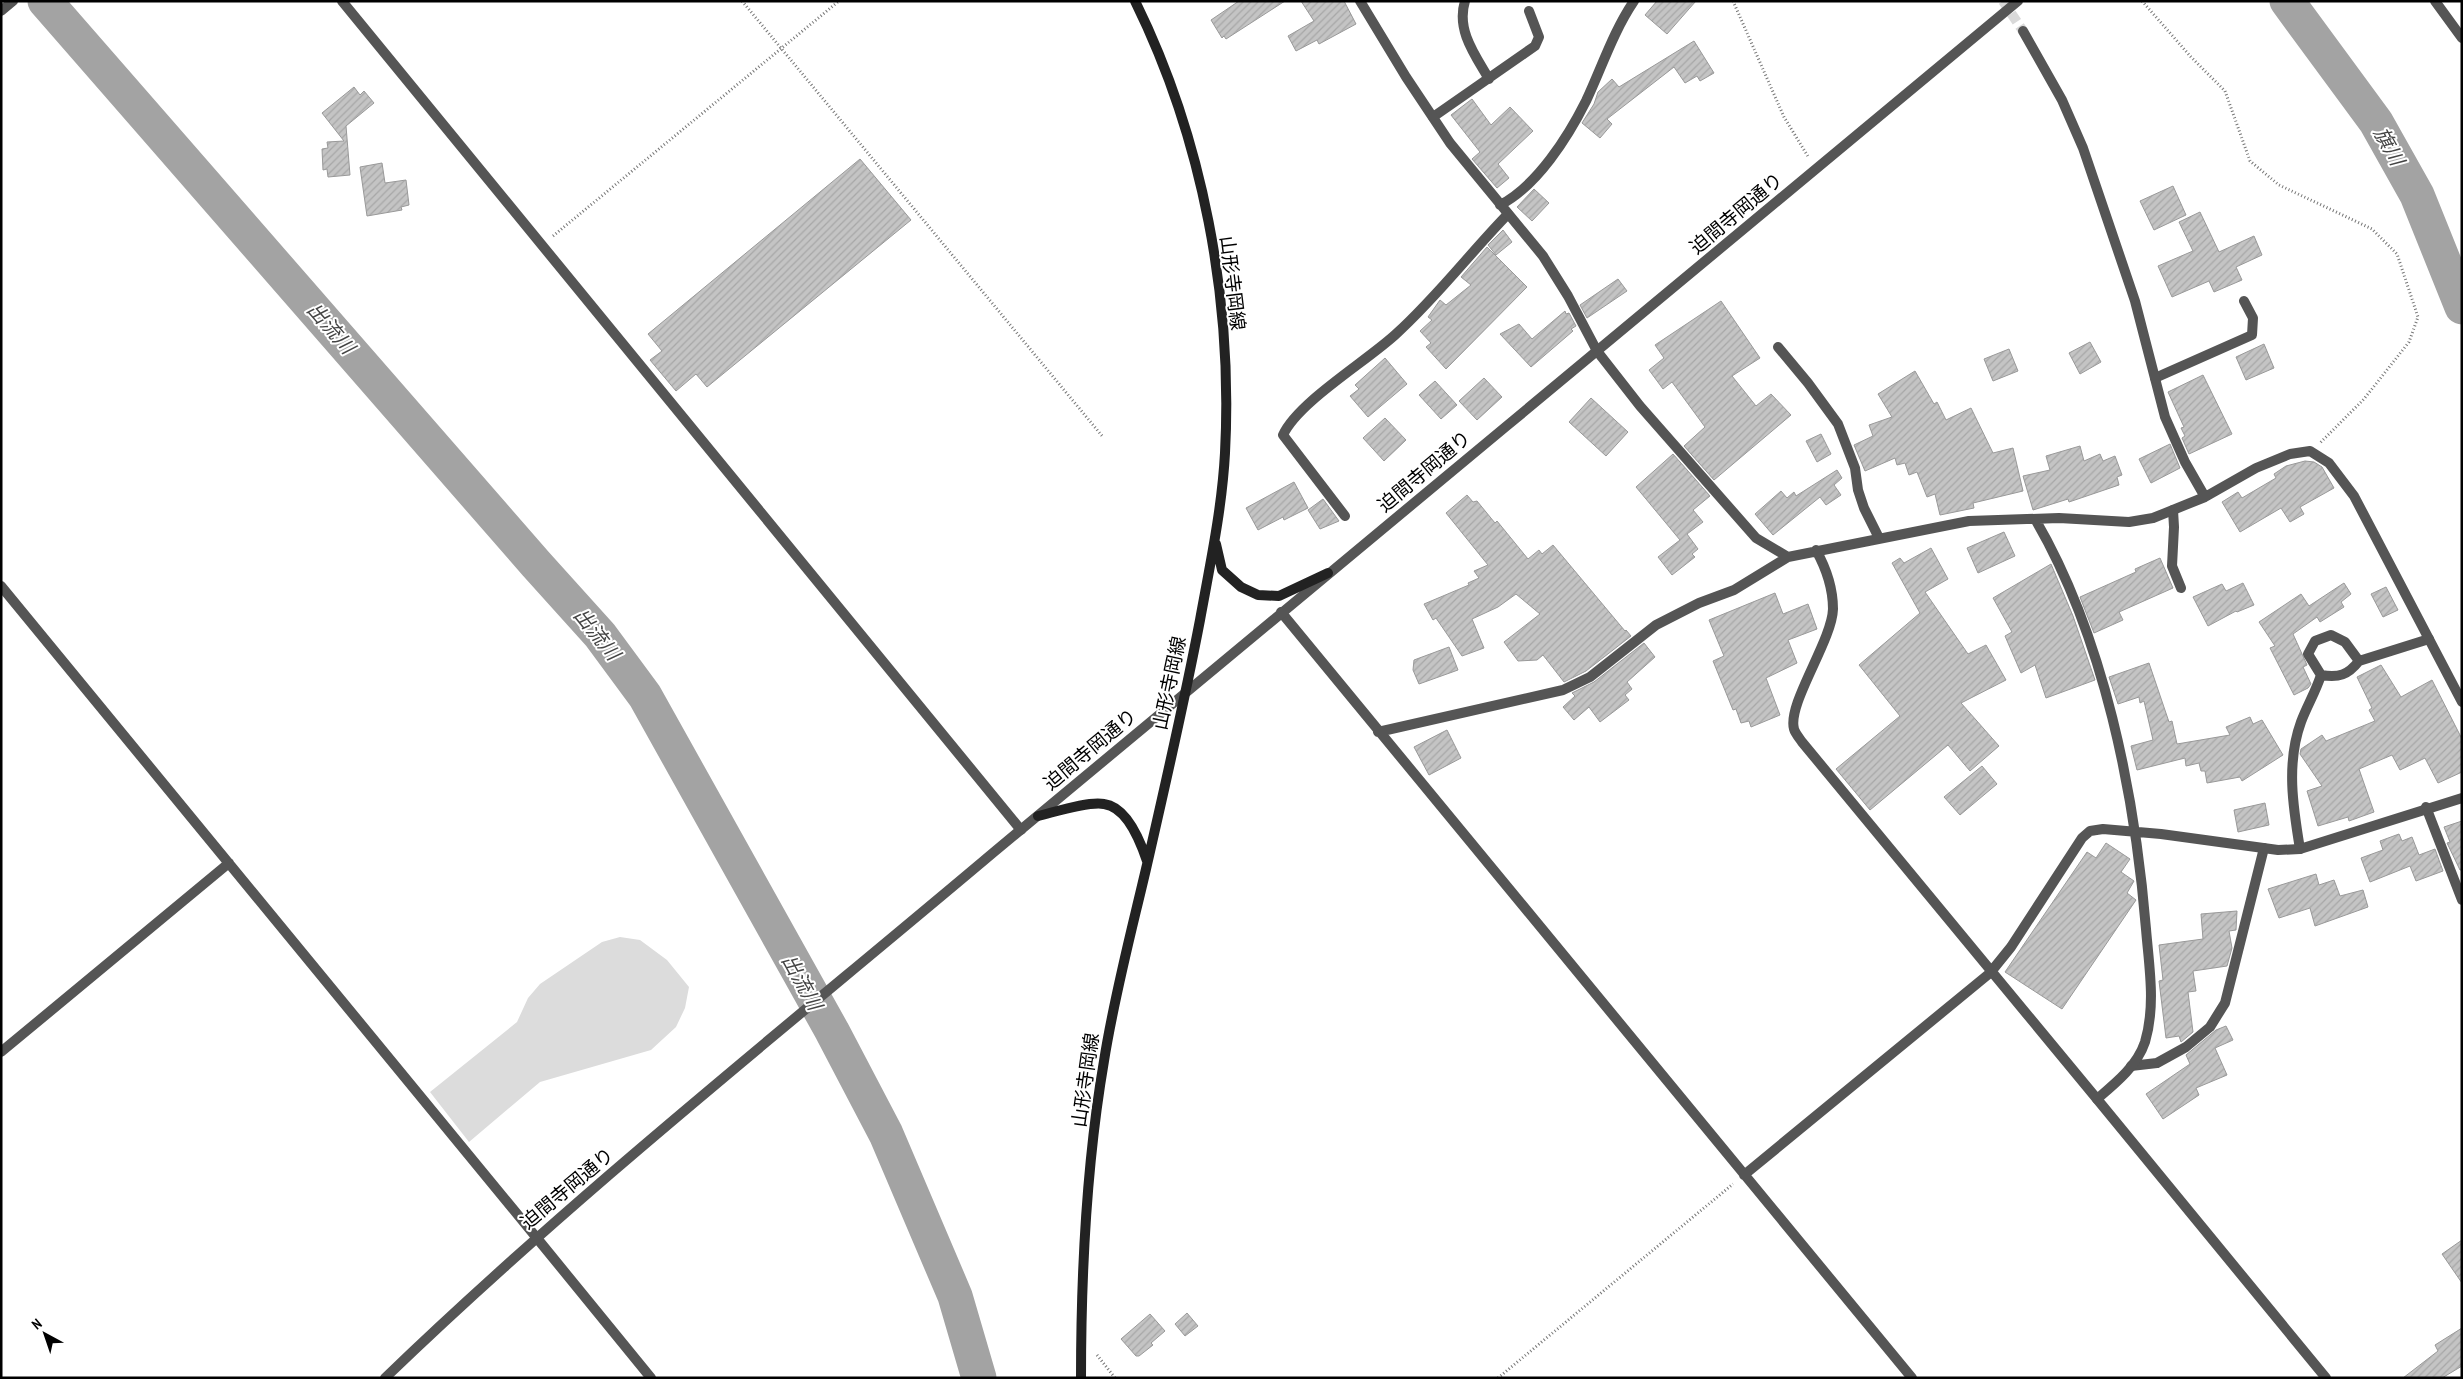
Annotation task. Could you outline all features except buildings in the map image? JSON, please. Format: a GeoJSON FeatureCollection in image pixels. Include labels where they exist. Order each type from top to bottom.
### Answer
{"type":"FeatureCollection","features":[{"type":"Feature","properties":{"kind":"main road","name":"山形寺岡線"},"geometry":{"type":"LineString","coordinates":[[1082,1378],[1081,1336],[1084,1238],[1103,1064],[1118,987],[1186,692],[1215,541],[1225,454],[1226,368],[1216,272],[1205,202],[1184,124],[1152,36],[1135,1]]}},
{"type":"Feature","properties":{"kind":"main road"},"geometry":{"type":"LineString","coordinates":[[1215,541],[1222,570],[1241,587],[1258,595],[1279,596],[1328,573]]}},
{"type":"Feature","properties":{"kind":"main road"},"geometry":{"type":"LineString","coordinates":[[1038,816],[1073,808],[1105,804],[1123,815],[1139,838],[1147,862]]}},
{"type":"Feature","properties":{"kind":"street"},"geometry":{"type":"LineString","coordinates":[[1,11],[13,1]]}},
{"type":"Feature","properties":{"kind":"street"},"geometry":{"type":"LineString","coordinates":[[342,1],[1021,830]]}},
{"type":"Feature","properties":{"kind":"street"},"geometry":{"type":"LineString","coordinates":[[1360,1],[1406,77],[1450,143],[1543,256],[1568,296],[1597,351],[1640,406],[1756,538],[1788,557]]}},
{"type":"Feature","properties":{"kind":"street"},"geometry":{"type":"LineString","coordinates":[[1466,1],[1463,27],[1471,48],[1489,79]]}},
{"type":"Feature","properties":{"kind":"street"},"geometry":{"type":"LineString","coordinates":[[1500,205],[1516,197],[1529,185],[1557,148],[1586,102],[1620,21],[1634,1]]}},
{"type":"Feature","properties":{"kind":"street","name":"迫間寺岡通り"},"geometry":{"type":"LineString","coordinates":[[385,1378],[468,1297],[536,1237],[778,1032],[2018,1]]}},
{"type":"Feature","properties":{"kind":"street"},"geometry":{"type":"LineString","coordinates":[[2435,1],[2462,38]]}},
{"type":"Feature","properties":{"kind":"street"},"geometry":{"type":"LineString","coordinates":[[1433,117],[1535,46],[1539,37],[1529,11]]}},
{"type":"Feature","properties":{"kind":"street"},"geometry":{"type":"LineString","coordinates":[[2023,31],[2062,100],[2083,148],[2129,282],[2165,417],[2185,462],[2205,497]]}},
{"type":"Feature","properties":{"kind":"street"},"geometry":{"type":"LineString","coordinates":[[1345,516],[1283,435],[1288,425],[1310,404],[1396,335],[1427,304],[1508,214]]}},
{"type":"Feature","properties":{"kind":"street"},"geometry":{"type":"LineString","coordinates":[[2155,378],[2252,335],[2253,318],[2244,301]]}},
{"type":"Feature","properties":{"kind":"street"},"geometry":{"type":"LineString","coordinates":[[1778,347],[1808,383],[1838,424],[1855,468],[1858,490],[1864,508],[1879,538]]}},
{"type":"Feature","properties":{"kind":"street"},"geometry":{"type":"LineString","coordinates":[[1378,732],[1563,690],[1590,677],[1656,625],[1699,603],[1734,590],[1788,557],[1969,521],[2059,518],[2129,522],[2153,518],[2205,497],[2256,468],[2290,454],[2310,451],[2329,463],[2354,496],[2462,702]]}},
{"type":"Feature","properties":{"kind":"street"},"geometry":{"type":"LineString","coordinates":[[2173,510],[2172,566],[2181,588]]}},
{"type":"Feature","properties":{"kind":"street"},"geometry":{"type":"LineString","coordinates":[[2036,519],[2056,555],[2084,626],[2106,697],[2136,833],[2152,992],[2145,1040],[2140,1055],[2132,1066],[2097,1099]]}},
{"type":"Feature","properties":{"kind":"street"},"geometry":{"type":"LineString","coordinates":[[1816,550],[1825,566],[1831,585],[1833,610],[1828,632],[1798,703],[1794,729],[1802,742],[1990,973],[2097,1099],[2326,1378]]}},
{"type":"Feature","properties":{"kind":"street"},"geometry":{"type":"LineString","coordinates":[[1,586],[651,1378]]}},
{"type":"Feature","properties":{"kind":"street"},"geometry":{"type":"LineString","coordinates":[[1281,612],[1912,1378]]}},
{"type":"Feature","properties":{"kind":"street"},"geometry":{"type":"LineString","coordinates":[[2359,661],[2345,642],[2331,635],[2315,641],[2308,654],[2322,675],[2334,678],[2350,672],[2359,661],[2429,639]]}},
{"type":"Feature","properties":{"kind":"street"},"geometry":{"type":"LineString","coordinates":[[2300,850],[2291,798],[2294,756],[2301,723],[2322,675]]}},
{"type":"Feature","properties":{"kind":"street"},"geometry":{"type":"LineString","coordinates":[[1744,1175],[1990,973],[2011,947],[2082,838],[2090,831],[2102,829],[2161,834],[2264,848],[2300,850],[2462,798]]}},
{"type":"Feature","properties":{"kind":"street"},"geometry":{"type":"LineString","coordinates":[[2426,808],[2462,900]]}},
{"type":"Feature","properties":{"kind":"street"},"geometry":{"type":"LineString","coordinates":[[2132,1066],[2157,1064],[2186,1047],[2210,1027],[2225,1003],[2264,848]]}},
{"type":"Feature","properties":{"kind":"street"},"geometry":{"type":"LineString","coordinates":[[1,1052],[230,863]]}},
{"type":"Feature","properties":{"kind":"path"},"geometry":{"type":"LineString","coordinates":[[742,1],[1103,437]]}},
{"type":"Feature","properties":{"kind":"path"},"geometry":{"type":"LineString","coordinates":[[541,246],[839,1]]}},
{"type":"Feature","properties":{"kind":"path"},"geometry":{"type":"LineString","coordinates":[[1733,1],[1784,117],[1800,147],[1817,168]]}},
{"type":"Feature","properties":{"kind":"path"},"geometry":{"type":"LineString","coordinates":[[2142,1],[2191,57],[2225,90],[2250,161],[2280,185],[2372,229],[2397,254],[2418,317],[2409,342],[2343,422],[2310,451]]}},
{"type":"Feature","properties":{"kind":"path"},"geometry":{"type":"LineString","coordinates":[[1498,1378],[1744,1175]]}},
{"type":"Feature","properties":{"kind":"path"},"geometry":{"type":"LineString","coordinates":[[1081,1336],[1115,1378]]}},
{"type":"Feature","properties":{"kind":"shaded area"},"geometry":{"type":"Polygon","coordinates":[[[620,937],[640,940],[667,960],[689,987],[685,1008],[676,1027],[651,1050],[540,1082],[469,1142],[430,1092],[517,1022],[528,998],[540,984],[602,942],[620,937]]]}},
{"type":"Feature","properties":{"kind":"waterway","name":"出流川"},"geometry":{"type":"LineString","coordinates":[[45,1],[600,635],[645,696],[832,1031],[886,1134],[955,1296],[979,1378]]}},
{"type":"Feature","properties":{"kind":"waterway","name":"旗川"},"geometry":{"type":"LineString","coordinates":[[2287,1],[2376,122],[2417,195],[2462,307]]}},
{"type":"Feature","properties":{"kind":"tunnel"},"geometry":{"type":"LineString","coordinates":[[2003,1],[2023,31]]}}]}
